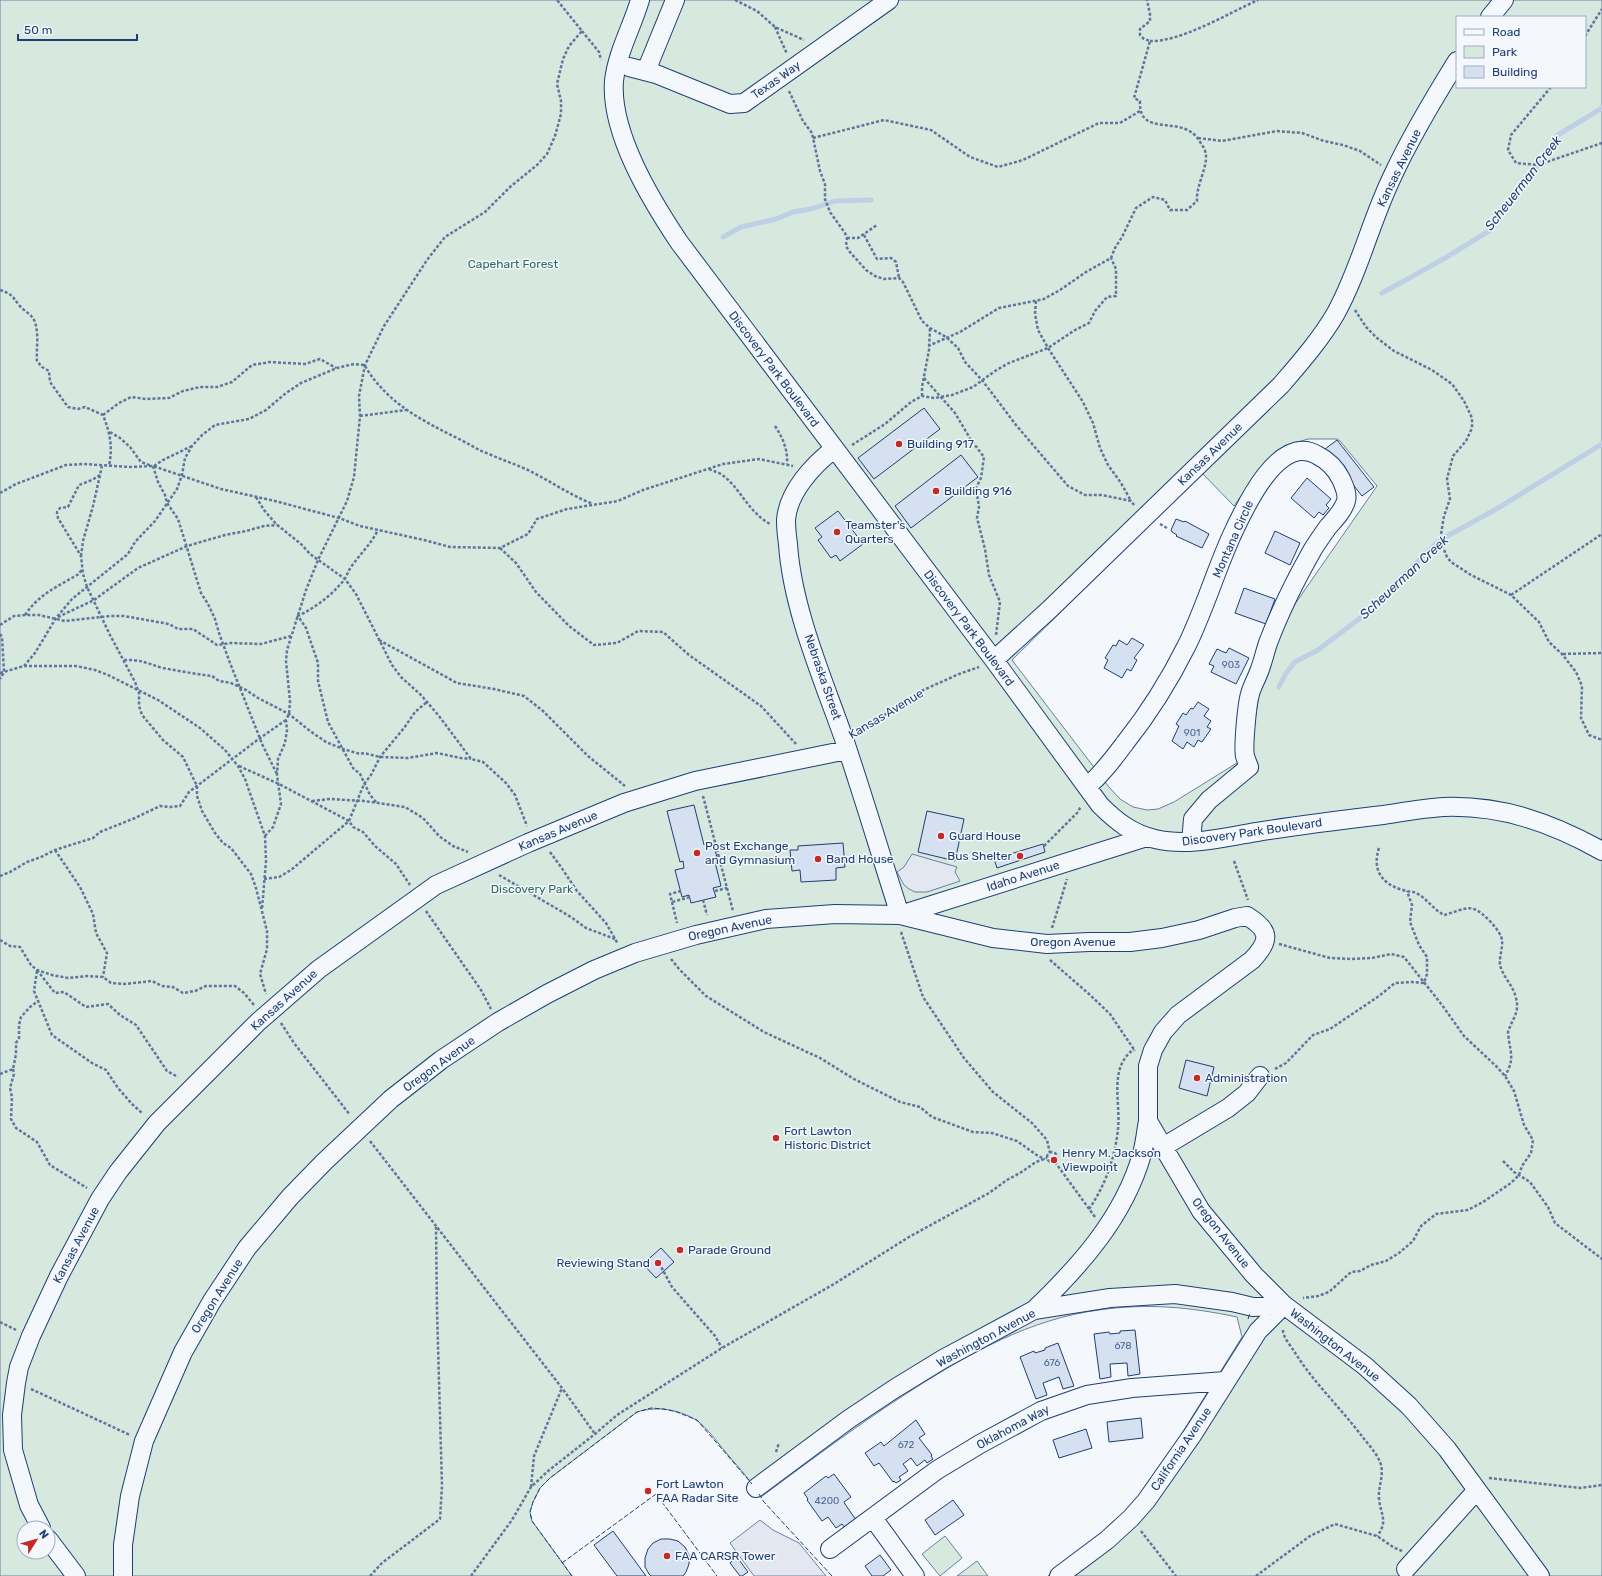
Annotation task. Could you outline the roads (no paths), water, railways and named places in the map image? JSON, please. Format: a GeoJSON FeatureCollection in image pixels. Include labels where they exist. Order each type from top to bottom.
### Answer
{"type":"FeatureCollection","features":[{"type":"Feature","properties":{"kind":"street","name":"Discovery Park Boulevard"},"geometry":{"type":"LineString","coordinates":[[640,0],[619,57],[614,80],[614,97],[616,114],[632,158],[660,213],[679,242],[994,660],[1085,794],[1100,804],[1112,816],[1131,830],[1147,837],[1166,841],[1191,842],[1295,826],[1443,807],[1490,810],[1528,818],[1564,831],[1602,851]]}},
{"type":"Feature","properties":{"kind":"street"},"geometry":{"type":"LineString","coordinates":[[646,71],[675,0]]}},
{"type":"Feature","properties":{"kind":"street","name":"Texas Way"},"geometry":{"type":"LineString","coordinates":[[629,67],[646,71],[730,104],[744,103],[889,0]]}},
{"type":"Feature","properties":{"kind":"street"},"geometry":{"type":"LineString","coordinates":[[1491,16],[1504,0]]}},
{"type":"Feature","properties":{"kind":"street","name":"Kansas Avenue"},"geometry":{"type":"LineString","coordinates":[[994,660],[1073,586],[1280,385],[1307,354],[1335,314],[1346,291],[1393,174],[1440,88],[1456,63]]}},
{"type":"Feature","properties":{"kind":"street","name":"Nebraska Street"},"geometry":{"type":"LineString","coordinates":[[836,452],[820,459],[792,499],[786,520],[789,568],[803,619],[846,744],[900,915]]}},
{"type":"Feature","properties":{"kind":"street","name":"Montana Circle"},"geometry":{"type":"LineString","coordinates":[[1085,794],[1136,729],[1164,687],[1187,645],[1204,606],[1224,552],[1238,521],[1254,492],[1270,470],[1282,459],[1290,454],[1299,452],[1313,452],[1320,456],[1334,469],[1345,488],[1347,498],[1342,510],[1326,529],[1313,550],[1288,598],[1268,644],[1249,695],[1245,747],[1245,758],[1249,767],[1208,800],[1193,819],[1191,842]]}},
{"type":"Feature","properties":{"kind":"street","name":"Kansas Avenue"},"geometry":{"type":"LineString","coordinates":[[37,1520],[29,1505],[13,1450],[12,1415],[19,1367],[59,1276],[100,1199],[118,1172],[157,1123],[268,1014],[319,969],[436,885],[535,840],[632,800],[695,781],[809,757],[846,744]]}},
{"type":"Feature","properties":{"kind":"street","name":"Idaho Avenue"},"geometry":{"type":"LineString","coordinates":[[900,915],[1147,837]]}},
{"type":"Feature","properties":{"kind":"street","name":"Oregon Avenue"},"geometry":{"type":"LineString","coordinates":[[123,1576],[124,1545],[130,1496],[144,1441],[183,1352],[212,1301],[246,1248],[300,1187],[391,1099],[441,1060],[498,1022],[594,970],[626,957],[696,935],[766,919],[835,914],[900,915],[1046,950],[1089,942],[1130,942],[1162,938],[1198,930],[1235,918],[1247,916],[1259,923],[1266,934],[1265,942],[1261,950],[1252,960],[1178,1014],[1163,1032],[1148,1066],[1148,1121],[1201,1210],[1218,1234],[1261,1284],[1284,1305]]}},
{"type":"Feature","properties":{"kind":"street"},"geometry":{"type":"LineString","coordinates":[[1163,1147],[1228,1108],[1247,1093],[1260,1076]]}},
{"type":"Feature","properties":{"kind":"street"},"geometry":{"type":"LineString","coordinates":[[1034,1310],[1074,1270],[1106,1230],[1131,1183],[1142,1153],[1148,1121]]}},
{"type":"Feature","properties":{"kind":"street","name":"Washington Avenue"},"geometry":{"type":"LineString","coordinates":[[756,1488],[780,1454],[849,1419],[894,1389],[944,1359],[1034,1310],[1110,1298],[1175,1294],[1232,1302],[1253,1307],[1284,1305],[1365,1366],[1410,1406],[1447,1449],[1540,1576]]}},
{"type":"Feature","properties":{"kind":"street","name":"California Avenue"},"geometry":{"type":"LineString","coordinates":[[1059,1576],[1107,1540],[1131,1518],[1146,1501],[1193,1434],[1225,1381],[1258,1331],[1284,1305]]}},
{"type":"Feature","properties":{"kind":"street","name":"Oklahoma Way"},"geometry":{"type":"LineString","coordinates":[[830,1548],[950,1461],[1027,1418],[1058,1404],[1101,1392],[1132,1388],[1225,1381]]}},
{"type":"Feature","properties":{"kind":"street"},"geometry":{"type":"LineString","coordinates":[[1411,1563],[1477,1490]]}},
{"type":"Feature","properties":{"kind":"street"},"geometry":{"type":"LineString","coordinates":[[873,1518],[915,1576]]}},
{"type":"Feature","properties":{"kind":"street"},"geometry":{"type":"LineString","coordinates":[[56,1550],[76,1576]]}},
{"type":"Feature","properties":{"kind":"waterway","name":"Scheuerman Creek"},"geometry":{"type":"LineString","coordinates":[[1382,293],[1440,261],[1489,231],[1513,195],[1538,165],[1558,135],[1602,108]]}},
{"type":"Feature","properties":{"kind":"waterway"},"geometry":{"type":"LineString","coordinates":[[723,237],[741,227],[776,219],[793,212],[811,209],[835,201],[871,200]]}},
{"type":"Feature","properties":{"kind":"waterway","name":"Scheuerman Creek"},"geometry":{"type":"LineString","coordinates":[[1279,687],[1286,673],[1295,662],[1318,650],[1371,610],[1440,540],[1498,508],[1602,444]]}},
{"type":"Feature","properties":{"kind":"place","name":"Building 917"},"geometry":{"type":"Point","coordinates":[899,444]}},
{"type":"Feature","properties":{"kind":"place","name":"Building 916"},"geometry":{"type":"Point","coordinates":[936,491]}},
{"type":"Feature","properties":{"kind":"place","name":"Teamster's Quarters"},"geometry":{"type":"Point","coordinates":[837,532]}},
{"type":"Feature","properties":{"kind":"place","name":"Guard House"},"geometry":{"type":"Point","coordinates":[941,836]}},
{"type":"Feature","properties":{"kind":"place","name":"Post Exchange and Gymnasium"},"geometry":{"type":"Point","coordinates":[697,853]}},
{"type":"Feature","properties":{"kind":"place","name":"Bus Shelter"},"geometry":{"type":"Point","coordinates":[1020,856]}},
{"type":"Feature","properties":{"kind":"place","name":"Band House"},"geometry":{"type":"Point","coordinates":[818,859]}},
{"type":"Feature","properties":{"kind":"place","name":"Administration"},"geometry":{"type":"Point","coordinates":[1197,1078]}},
{"type":"Feature","properties":{"kind":"place","name":"Fort Lawton Historic District"},"geometry":{"type":"Point","coordinates":[776,1138]}},
{"type":"Feature","properties":{"kind":"place","name":"Henry M. Jackson Viewpoint"},"geometry":{"type":"Point","coordinates":[1054,1160]}},
{"type":"Feature","properties":{"kind":"place","name":"Parade Ground"},"geometry":{"type":"Point","coordinates":[680,1250]}},
{"type":"Feature","properties":{"kind":"place","name":"Reviewing Stand"},"geometry":{"type":"Point","coordinates":[658,1263]}},
{"type":"Feature","properties":{"kind":"place","name":"Fort Lawton FAA Radar Site"},"geometry":{"type":"Point","coordinates":[648,1491]}},
{"type":"Feature","properties":{"kind":"place","name":"FAA CARSR Tower"},"geometry":{"type":"Point","coordinates":[667,1556]}},
{"type":"Feature","properties":{"kind":"park label","name":"Capehart Forest"},"geometry":{"type":"Point","coordinates":[513,264]}},
{"type":"Feature","properties":{"kind":"park label","name":"Discovery Park"},"geometry":{"type":"Point","coordinates":[532,889]}}]}
